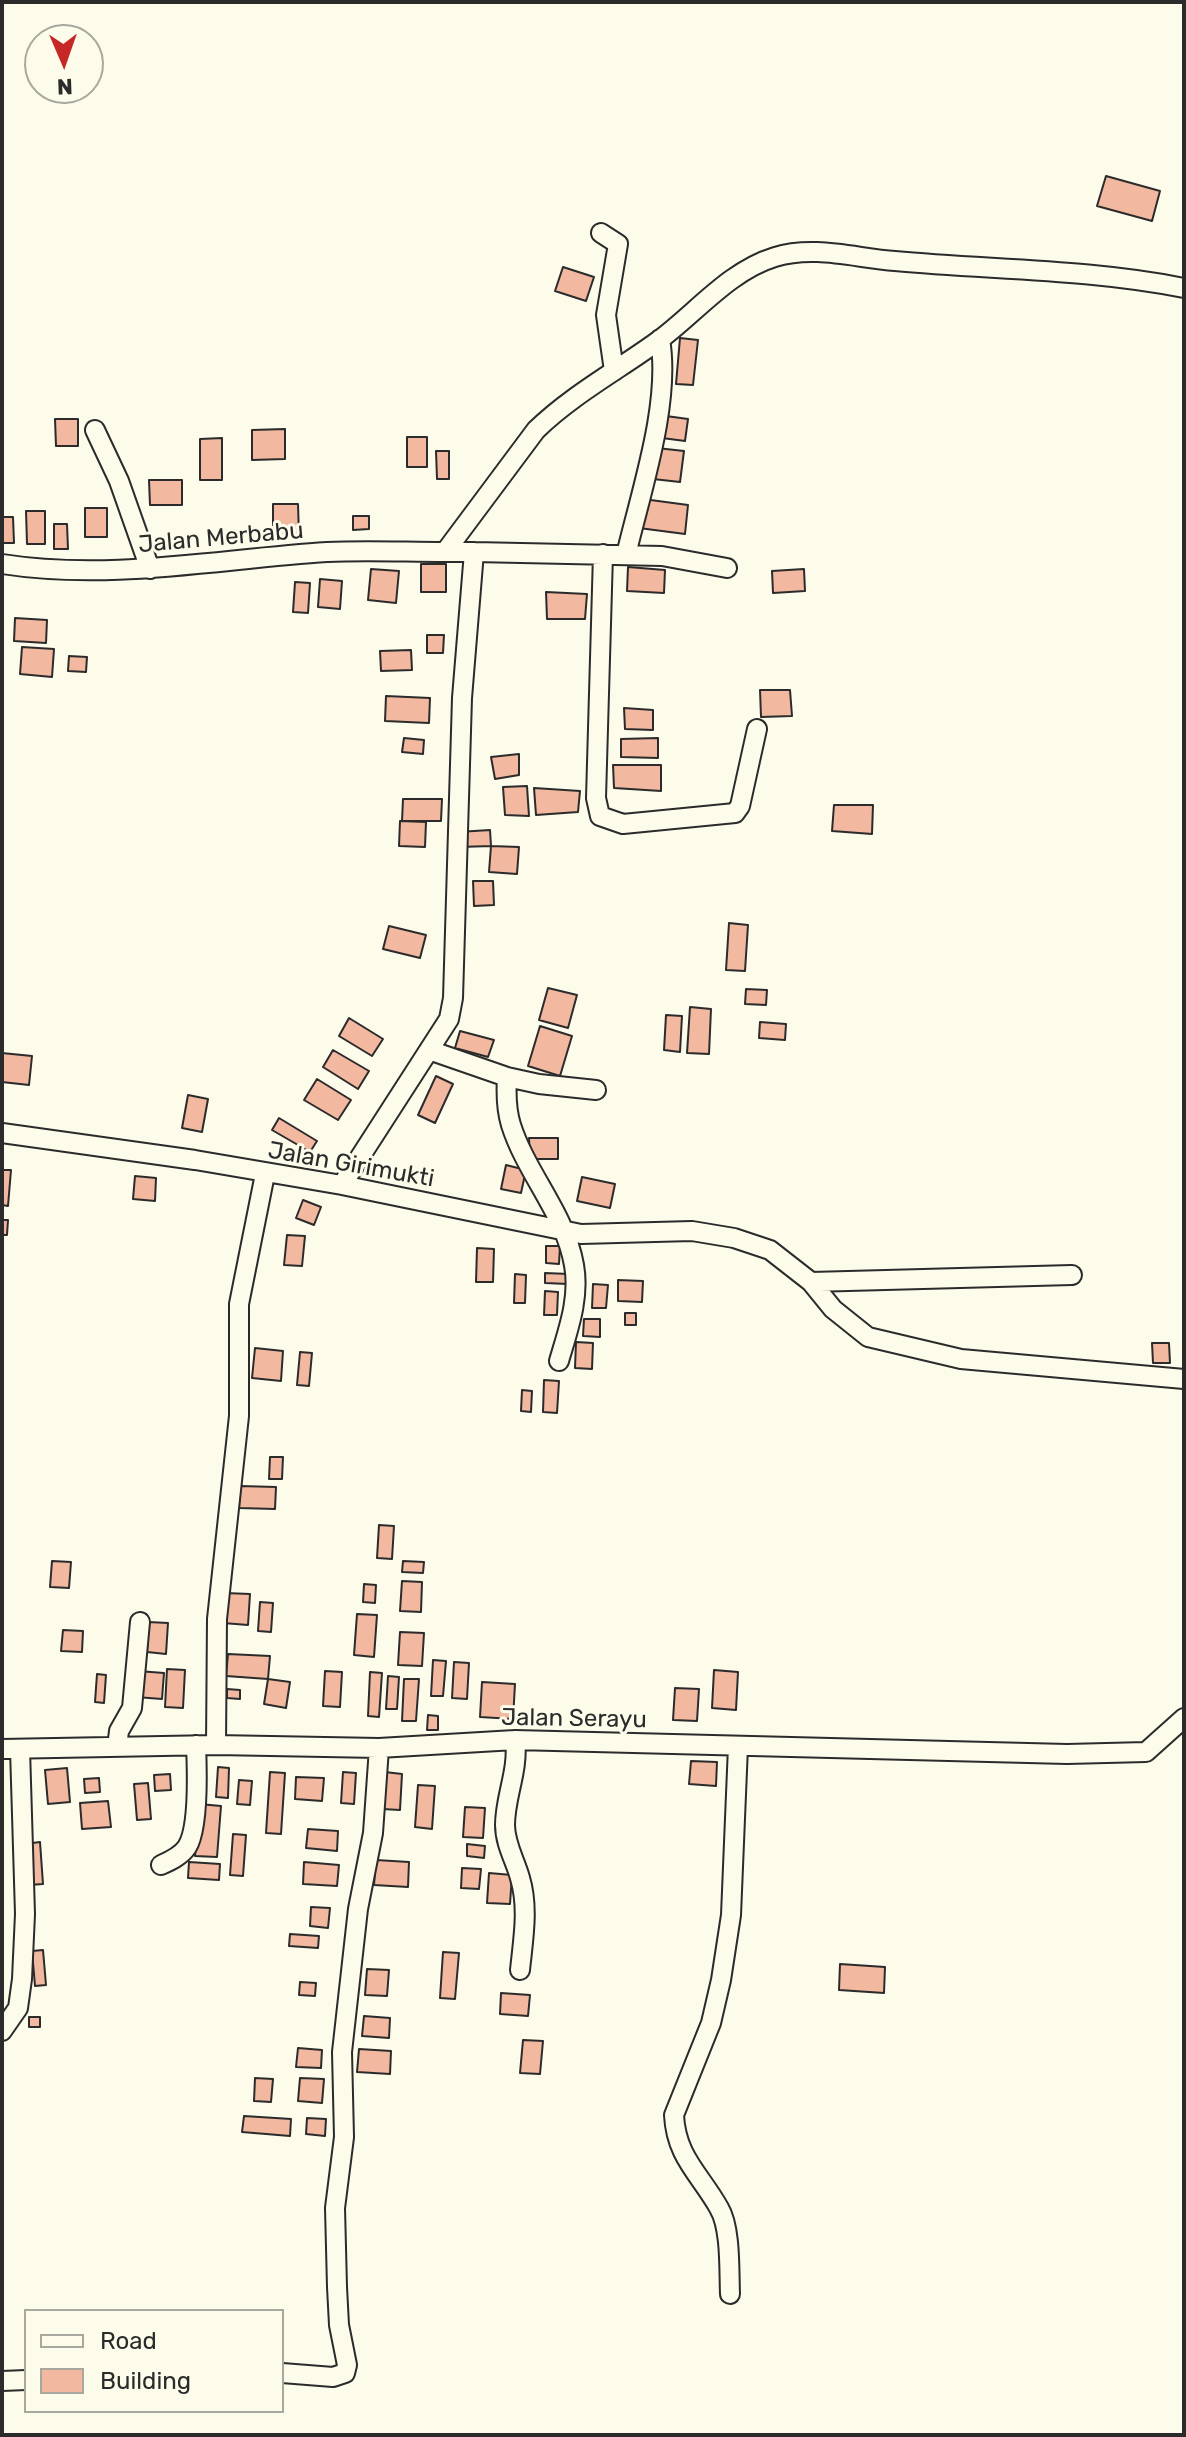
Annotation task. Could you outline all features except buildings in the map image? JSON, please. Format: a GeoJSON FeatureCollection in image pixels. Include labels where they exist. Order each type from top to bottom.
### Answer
{"type":"FeatureCollection","features":[{"type":"Feature","properties":{"kind":"street"},"geometry":{"type":"LineString","coordinates":[[601,233],[618,244],[607,301],[614,371]]}},
{"type":"Feature","properties":{"kind":"street"},"geometry":{"type":"LineString","coordinates":[[445,552],[536,430],[553,413],[660,339],[748,267],[777,256],[804,250],[893,261],[1100,277],[1184,288]]}},
{"type":"Feature","properties":{"kind":"street"},"geometry":{"type":"LineString","coordinates":[[626,555],[662,387],[664,360],[660,339]]}},
{"type":"Feature","properties":{"kind":"street"},"geometry":{"type":"LineString","coordinates":[[95,430],[123,493],[150,569]]}},
{"type":"Feature","properties":{"kind":"street","name":"Jalan Merbabu"},"geometry":{"type":"LineString","coordinates":[[2,564],[90,572],[330,552],[474,552],[691,559],[727,568]]}},
{"type":"Feature","properties":{"kind":"street"},"geometry":{"type":"LineString","coordinates":[[342,1185],[449,1019],[453,998],[462,714],[474,552]]}},
{"type":"Feature","properties":{"kind":"street"},"geometry":{"type":"LineString","coordinates":[[603,554],[596,798],[600,816],[623,824],[735,813],[740,806],[757,729]]}},
{"type":"Feature","properties":{"kind":"street"},"geometry":{"type":"LineString","coordinates":[[429,1050],[507,1077],[596,1090]]}},
{"type":"Feature","properties":{"kind":"street"},"geometry":{"type":"LineString","coordinates":[[507,1077],[506,1101],[511,1125],[565,1231],[575,1267],[576,1291],[572,1318],[559,1361]]}},
{"type":"Feature","properties":{"kind":"street","name":"Jalan Girimukti"},"geometry":{"type":"LineString","coordinates":[[2,1133],[342,1185],[581,1234],[692,1231],[734,1238],[770,1250],[811,1282],[833,1309],[868,1337],[961,1359],[1184,1379]]}},
{"type":"Feature","properties":{"kind":"street"},"geometry":{"type":"LineString","coordinates":[[216,1745],[217,1619],[239,1416],[239,1304],[265,1174]]}},
{"type":"Feature","properties":{"kind":"street"},"geometry":{"type":"LineString","coordinates":[[811,1282],[1072,1275]]}},
{"type":"Feature","properties":{"kind":"street"},"geometry":{"type":"LineString","coordinates":[[117,1747],[119,1731],[132,1708],[140,1622]]}},
{"type":"Feature","properties":{"kind":"street","name":"Jalan Serayu"},"geometry":{"type":"LineString","coordinates":[[11,1749],[196,1745],[379,1748],[515,1740],[1067,1754],[1146,1752],[1184,1718]]}},
{"type":"Feature","properties":{"kind":"street"},"geometry":{"type":"LineString","coordinates":[[515,1740],[515,1775],[504,1822],[505,1836],[521,1879],[524,1898],[520,1970]]}},
{"type":"Feature","properties":{"kind":"street"},"geometry":{"type":"LineString","coordinates":[[161,1865],[176,1858],[189,1844],[196,1790],[196,1745]]}},
{"type":"Feature","properties":{"kind":"street"},"geometry":{"type":"LineString","coordinates":[[730,2294],[724,2220],[682,2154],[674,2115],[711,2023],[721,1980],[731,1915],[738,1746]]}},
{"type":"Feature","properties":{"kind":"street"},"geometry":{"type":"LineString","coordinates":[[284,2373],[333,2377],[345,2373],[347,2365],[339,2325],[336,2224],[344,2137],[342,2052],[358,1909],[373,1833],[379,1748]]}},
{"type":"Feature","properties":{"kind":"street"},"geometry":{"type":"LineString","coordinates":[[2,2031],[18,2008],[25,1914],[11,1749]]}},
{"type":"Feature","properties":{"kind":"street"},"geometry":{"type":"LineString","coordinates":[[2,2381],[24,2380]]}}]}
